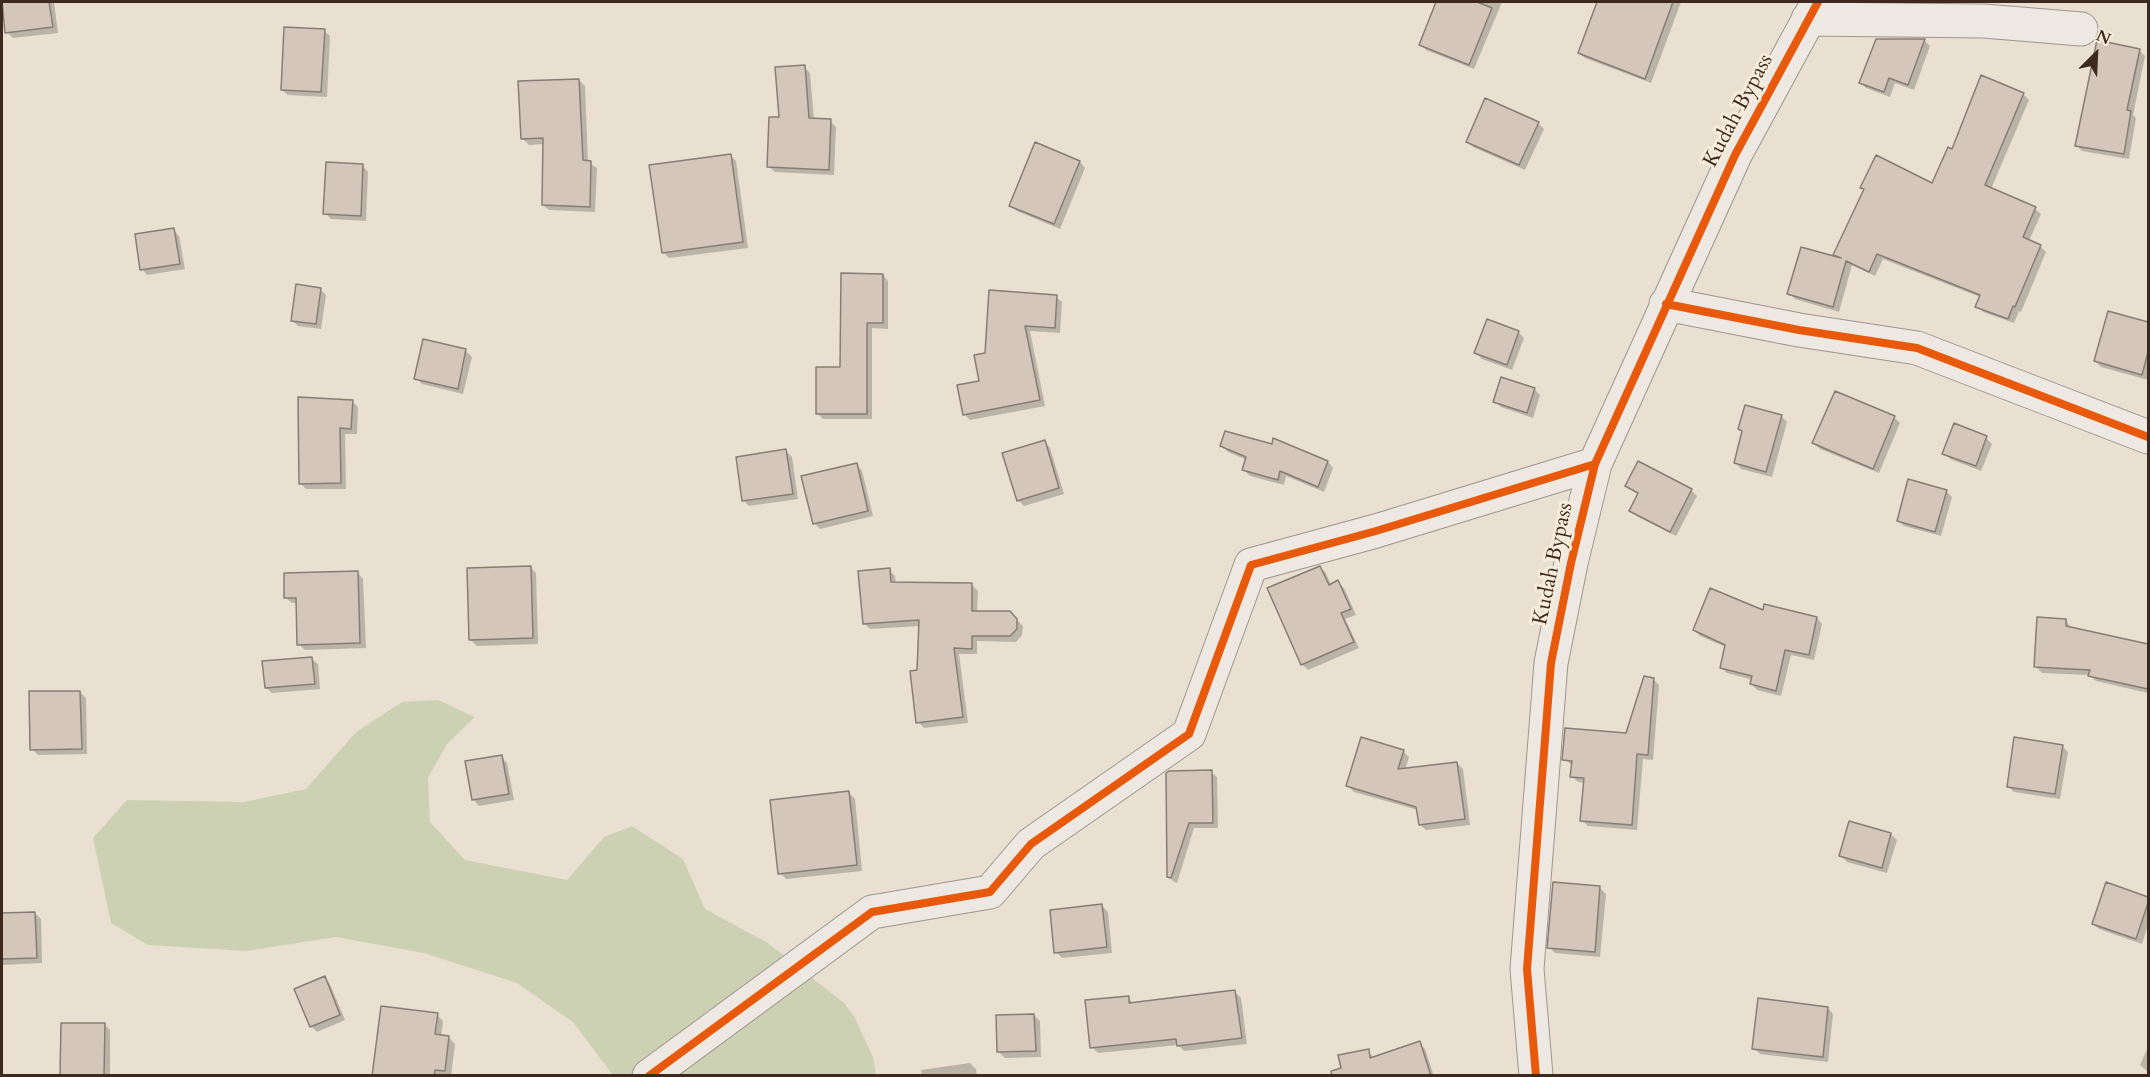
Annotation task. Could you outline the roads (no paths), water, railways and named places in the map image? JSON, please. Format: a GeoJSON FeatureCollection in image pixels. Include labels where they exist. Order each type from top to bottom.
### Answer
{"type":"FeatureCollection","features":[{"type":"Feature","properties":{"kind":"street"},"geometry":{"type":"LineString","coordinates":[[1813,10],[1886,21],[1984,21],[2081,29]]}},
{"type":"Feature","properties":{"kind":"street","name":"Kudah Bypass"},"geometry":{"type":"LineString","coordinates":[[1536,1076],[1527,969],[1551,663],[1571,564],[1595,464],[1735,155],[1813,10]]}},
{"type":"Feature","properties":{"kind":"street"},"geometry":{"type":"LineString","coordinates":[[1666,304],[1799,330],[1917,348],[2148,437]]}},
{"type":"Feature","properties":{"kind":"street"},"geometry":{"type":"LineString","coordinates":[[649,1076],[872,912],[990,892],[1031,844],[1189,734],[1251,565],[1376,531],[1595,464]]}}]}
